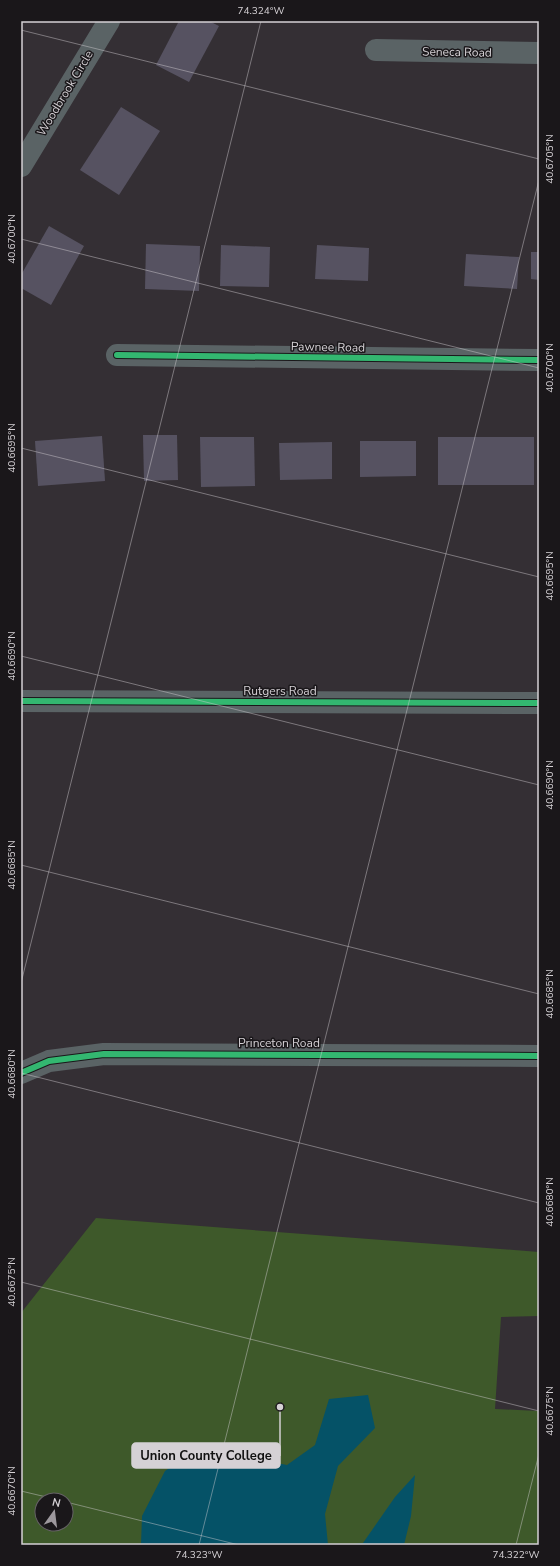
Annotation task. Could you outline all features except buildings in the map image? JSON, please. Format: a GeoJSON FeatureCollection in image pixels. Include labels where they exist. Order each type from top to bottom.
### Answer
{"type":"FeatureCollection","features":[{"type":"Feature","properties":{"kind":"street","name":"Woodbrook Circle"},"geometry":{"type":"LineString","coordinates":[[21,166],[109,21]]}},
{"type":"Feature","properties":{"kind":"street","name":"Seneca Road"},"geometry":{"type":"LineString","coordinates":[[376,50],[539,54]]}},
{"type":"Feature","properties":{"kind":"street","name":"Pawnee Road"},"geometry":{"type":"LineString","coordinates":[[117,355],[539,360]]}},
{"type":"Feature","properties":{"kind":"street","name":"Rutgers Road"},"geometry":{"type":"LineString","coordinates":[[21,701],[539,703]]}},
{"type":"Feature","properties":{"kind":"street","name":"Princeton Road"},"geometry":{"type":"LineString","coordinates":[[21,1073],[49,1061],[104,1054],[539,1056]]}},
{"type":"Feature","properties":{"kind":"green space"},"geometry":{"type":"Polygon","coordinates":[[[96,1218],[539,1252],[539,1316],[501,1317],[495,1409],[539,1411],[539,1545],[21,1545],[21,1313],[96,1218]]]}},
{"type":"Feature","properties":{"kind":"water"},"geometry":{"type":"Polygon","coordinates":[[[368,1395],[375,1428],[338,1466],[325,1514],[328,1545],[141,1545],[142,1516],[165,1471],[199,1448],[287,1465],[315,1445],[329,1399],[368,1395]]]}},
{"type":"Feature","properties":{"kind":"water"},"geometry":{"type":"Polygon","coordinates":[[[415,1475],[411,1516],[404,1545],[347,1545],[363,1543],[395,1497],[415,1475]]]}},
{"type":"Feature","properties":{"kind":"cycle path"},"geometry":{"type":"LineString","coordinates":[[117,355],[539,360]]}},
{"type":"Feature","properties":{"kind":"cycle path"},"geometry":{"type":"LineString","coordinates":[[21,701],[539,703]]}},
{"type":"Feature","properties":{"kind":"cycle path"},"geometry":{"type":"LineString","coordinates":[[21,1073],[49,1061],[104,1054],[539,1056]]}},
{"type":"Feature","properties":{"kind":"place","name":"Union County College"},"geometry":{"type":"Point","coordinates":[280,1407]}}]}
